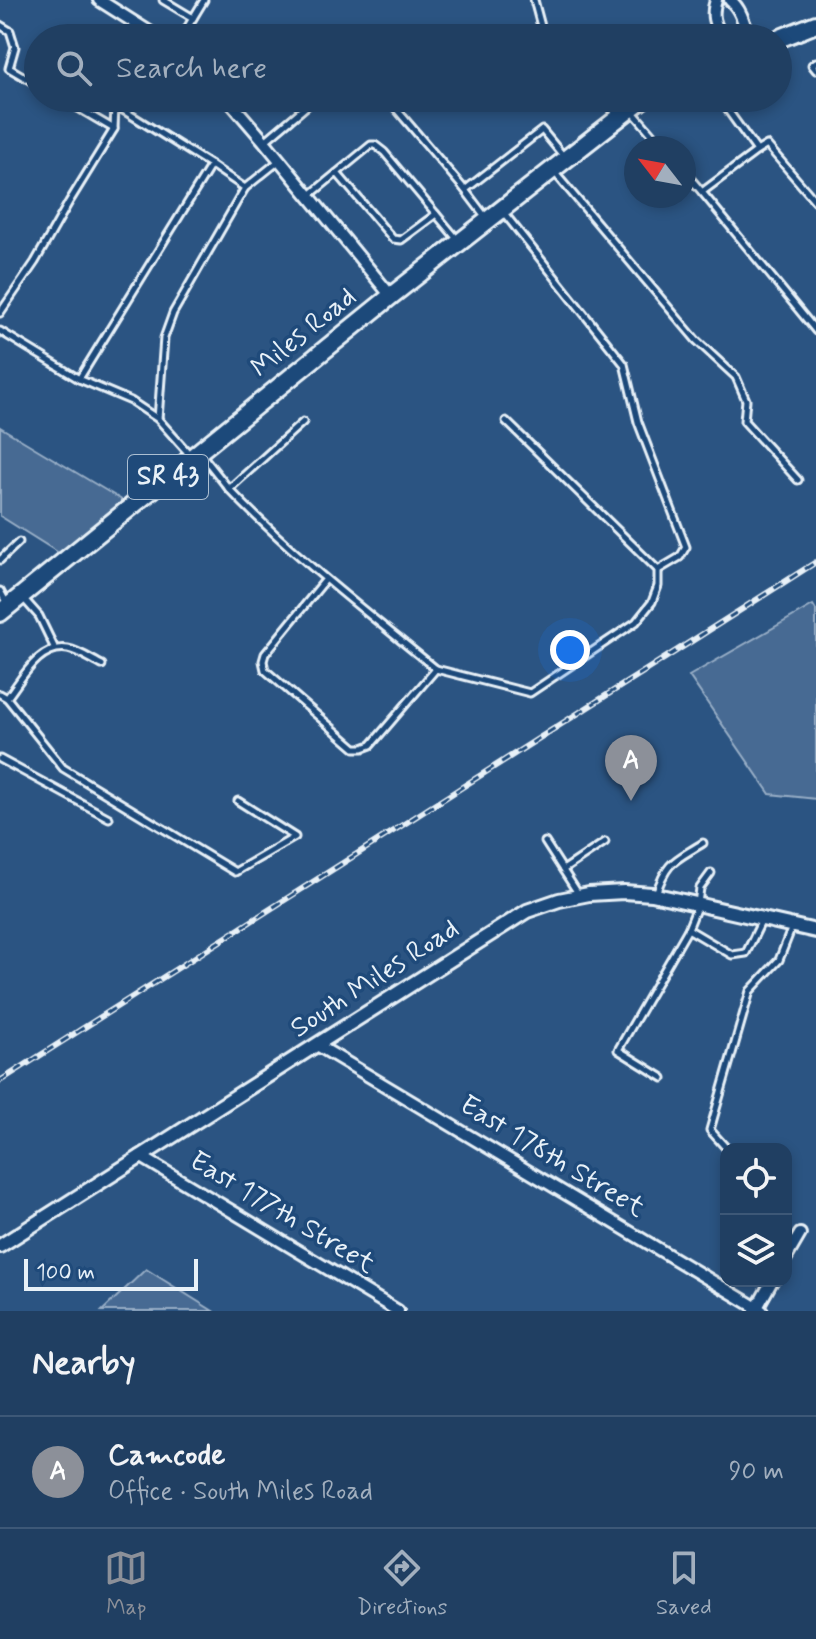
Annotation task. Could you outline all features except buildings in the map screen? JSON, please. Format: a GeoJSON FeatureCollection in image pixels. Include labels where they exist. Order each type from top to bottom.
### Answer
{"type":"FeatureCollection","features":[{"type":"Feature","properties":{"kind":"main road"},"geometry":{"type":"LineString","coordinates":[[792,33],[816,24]]}},
{"type":"Feature","properties":{"kind":"main road","name":"Miles Road"},"geometry":{"type":"LineString","coordinates":[[7,602],[626,112]]}},
{"type":"Feature","properties":{"kind":"street"},"geometry":{"type":"LineString","coordinates":[[99,0],[137,24]]}},
{"type":"Feature","properties":{"kind":"street"},"geometry":{"type":"LineString","coordinates":[[715,24],[712,16],[716,0]]}},
{"type":"Feature","properties":{"kind":"street"},"geometry":{"type":"LineString","coordinates":[[730,0],[736,5],[745,24]]}},
{"type":"Feature","properties":{"kind":"street"},"geometry":{"type":"LineString","coordinates":[[239,112],[391,296]]}},
{"type":"Feature","properties":{"kind":"street","name":"South Miles Road"},"geometry":{"type":"LineString","coordinates":[[0,1246],[527,911],[579,896],[624,892],[656,895],[816,931]]}},
{"type":"Feature","properties":{"kind":"street","name":"East 178th Street"},"geometry":{"type":"LineString","coordinates":[[317,1045],[758,1310]]}},
{"type":"Feature","properties":{"kind":"street","name":"East 177th Street"},"geometry":{"type":"LineString","coordinates":[[140,1156],[398,1311]]}},
{"type":"Feature","properties":{"kind":"street"},"geometry":{"type":"LineString","coordinates":[[792,1248],[800,1234]]}},
{"type":"Feature","properties":{"kind":"street"},"geometry":{"type":"LineString","coordinates":[[758,1310],[769,1287]]}},
{"type":"Feature","properties":{"kind":"lane"},"geometry":{"type":"LineString","coordinates":[[163,0],[193,18]]}},
{"type":"Feature","properties":{"kind":"lane"},"geometry":{"type":"LineString","coordinates":[[189,24],[204,0]]}},
{"type":"Feature","properties":{"kind":"lane"},"geometry":{"type":"LineString","coordinates":[[534,0],[540,24]]}},
{"type":"Feature","properties":{"kind":"lane"},"geometry":{"type":"LineString","coordinates":[[0,25],[10,31],[15,47],[9,68],[24,77]]}},
{"type":"Feature","properties":{"kind":"lane"},"geometry":{"type":"LineString","coordinates":[[816,62],[812,65],[816,70]]}},
{"type":"Feature","properties":{"kind":"lane"},"geometry":{"type":"LineString","coordinates":[[85,112],[114,129]]}},
{"type":"Feature","properties":{"kind":"lane"},"geometry":{"type":"LineString","coordinates":[[0,313],[47,243],[114,129],[115,112]]}},
{"type":"Feature","properties":{"kind":"lane"},"geometry":{"type":"LineString","coordinates":[[126,112],[245,188]]}},
{"type":"Feature","properties":{"kind":"lane"},"geometry":{"type":"LineString","coordinates":[[264,141],[299,112]]}},
{"type":"Feature","properties":{"kind":"lane"},"geometry":{"type":"LineString","coordinates":[[399,112],[465,190],[494,214],[624,364],[638,422],[686,547],[680,557],[658,570]]}},
{"type":"Feature","properties":{"kind":"lane"},"geometry":{"type":"LineString","coordinates":[[634,112],[654,136]]}},
{"type":"Feature","properties":{"kind":"lane"},"geometry":{"type":"LineString","coordinates":[[729,112],[757,151]]}},
{"type":"Feature","properties":{"kind":"lane"},"geometry":{"type":"LineString","coordinates":[[465,190],[542,130],[559,164],[696,340],[736,377],[746,400],[744,421],[798,480]]}},
{"type":"Feature","properties":{"kind":"lane"},"geometry":{"type":"LineString","coordinates":[[309,196],[371,145],[375,145],[459,242]]}},
{"type":"Feature","properties":{"kind":"lane"},"geometry":{"type":"LineString","coordinates":[[702,192],[767,145],[816,202]]}},
{"type":"Feature","properties":{"kind":"lane"},"geometry":{"type":"LineString","coordinates":[[158,419],[164,338],[173,313],[245,188],[280,160]]}},
{"type":"Feature","properties":{"kind":"lane"},"geometry":{"type":"LineString","coordinates":[[79,379],[211,165]]}},
{"type":"Feature","properties":{"kind":"lane"},"geometry":{"type":"LineString","coordinates":[[337,173],[393,239],[401,240],[436,214]]}},
{"type":"Feature","properties":{"kind":"lane"},"geometry":{"type":"LineString","coordinates":[[696,185],[816,331]]}},
{"type":"Feature","properties":{"kind":"lane"},"geometry":{"type":"LineString","coordinates":[[0,331],[79,379],[131,401],[158,419],[280,538],[436,669],[530,693],[636,622],[652,602],[658,586],[658,570],[506,421]]}},
{"type":"Feature","properties":{"kind":"lane"},"geometry":{"type":"LineString","coordinates":[[229,489],[303,422]]}},
{"type":"Feature","properties":{"kind":"lane"},"geometry":{"type":"LineString","coordinates":[[0,560],[19,542]]}},
{"type":"Feature","properties":{"kind":"lane"},"geometry":{"type":"LineString","coordinates":[[326,579],[265,654],[263,665],[355,748],[371,745],[436,669]]}},
{"type":"Feature","properties":{"kind":"lane"},"geometry":{"type":"LineString","coordinates":[[7,602],[39,616],[55,649]]}},
{"type":"Feature","properties":{"kind":"lane"},"geometry":{"type":"LineString","coordinates":[[7,698],[41,654],[55,649],[69,649],[102,665]]}},
{"type":"Feature","properties":{"kind":"lane"},"geometry":{"type":"LineString","coordinates":[[0,694],[7,698],[63,768],[235,872],[295,837],[238,801]]}},
{"type":"Feature","properties":{"kind":"lane"},"geometry":{"type":"LineString","coordinates":[[0,759],[109,818]]}},
{"type":"Feature","properties":{"kind":"lane"},"geometry":{"type":"LineString","coordinates":[[545,842],[579,896]]}},
{"type":"Feature","properties":{"kind":"lane"},"geometry":{"type":"LineString","coordinates":[[563,870],[605,842]]}},
{"type":"Feature","properties":{"kind":"lane"},"geometry":{"type":"LineString","coordinates":[[656,895],[662,874],[670,864],[703,843]]}},
{"type":"Feature","properties":{"kind":"lane"},"geometry":{"type":"LineString","coordinates":[[663,1078],[618,1050],[688,929],[698,904],[700,888],[711,873]]}},
{"type":"Feature","properties":{"kind":"lane"},"geometry":{"type":"LineString","coordinates":[[688,929],[732,955],[746,953],[763,919]]}},
{"type":"Feature","properties":{"kind":"lane"},"geometry":{"type":"LineString","coordinates":[[722,1143],[710,1130],[750,991],[779,960],[792,926]]}},
{"type":"Feature","properties":{"kind":"shaded area"},"geometry":{"type":"Polygon","coordinates":[[[0,427],[132,506],[67,558],[0,516],[0,427]]]}},
{"type":"Feature","properties":{"kind":"shaded area"},"geometry":{"type":"Polygon","coordinates":[[[813,605],[816,610],[816,799],[770,794],[689,676],[813,605]]]}},
{"type":"Feature","properties":{"kind":"shaded area"},"geometry":{"type":"Polygon","coordinates":[[[146,1269],[213,1311],[102,1311],[146,1269]]]}},
{"type":"Feature","properties":{"kind":"railway"},"geometry":{"type":"LineString","coordinates":[[0,1081],[816,562]]}},
{"type":"Feature","properties":{"kind":"place","name":"Camcode"},"geometry":{"type":"Point","coordinates":[631,801]}}]}
